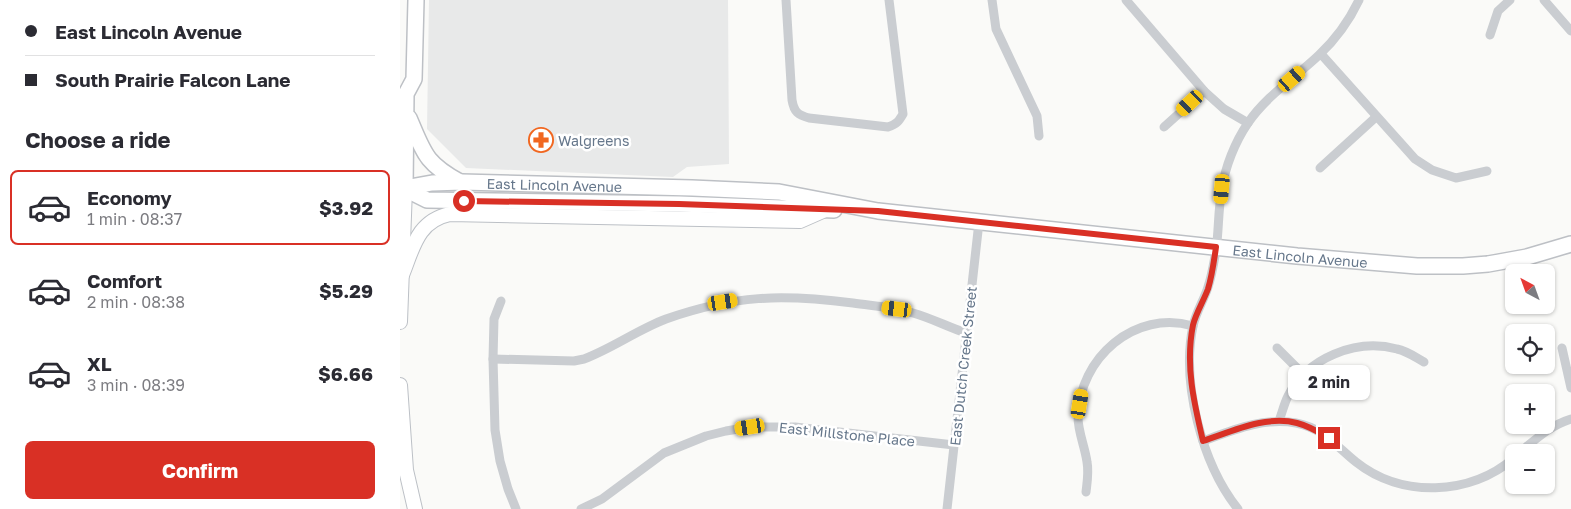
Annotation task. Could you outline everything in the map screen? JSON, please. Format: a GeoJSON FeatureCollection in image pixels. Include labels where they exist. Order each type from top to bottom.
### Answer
{"type":"FeatureCollection","features":[{"type":"Feature","properties":{"kind":"main road"},"geometry":{"type":"LineString","coordinates":[[400,322],[403,89],[414,79],[416,0]]}},
{"type":"Feature","properties":{"kind":"main road"},"geometry":{"type":"LineString","coordinates":[[403,117],[431,162],[462,182]]}},
{"type":"Feature","properties":{"kind":"main road","name":"East Lincoln Avenue"},"geometry":{"type":"LineString","coordinates":[[403,189],[432,184],[462,182],[778,192],[878,211],[1369,263],[1417,266],[1488,264],[1527,257],[1571,244]]}},
{"type":"Feature","properties":{"kind":"main road"},"geometry":{"type":"LineString","coordinates":[[629,203],[650,196],[687,197],[692,194],[692,188]]}},
{"type":"Feature","properties":{"kind":"main road","name":"East Lincoln Avenue"},"geometry":{"type":"LineString","coordinates":[[403,189],[427,200],[629,203],[878,211]]}},
{"type":"Feature","properties":{"kind":"main road"},"geometry":{"type":"LineString","coordinates":[[402,275],[421,231],[432,220],[450,214],[800,221],[825,210]]}},
{"type":"Feature","properties":{"kind":"main road"},"geometry":{"type":"LineString","coordinates":[[400,385],[406,470],[415,509]]}},
{"type":"Feature","properties":{"kind":"street"},"geometry":{"type":"LineString","coordinates":[[786,0],[794,108],[798,115],[846,123],[888,127],[900,121],[903,114],[889,0]]}},
{"type":"Feature","properties":{"kind":"street"},"geometry":{"type":"LineString","coordinates":[[992,0],[996,29],[1037,116],[1038,136]]}},
{"type":"Feature","properties":{"kind":"street"},"geometry":{"type":"LineString","coordinates":[[1126,0],[1204,90],[1229,113],[1248,123]]}},
{"type":"Feature","properties":{"kind":"street"},"geometry":{"type":"LineString","coordinates":[[1238,509],[1216,475],[1203,441],[1190,378],[1193,326],[1208,288],[1216,247],[1222,189],[1226,171],[1248,123],[1263,105],[1321,54],[1349,20],[1359,0]]}},
{"type":"Feature","properties":{"kind":"street"},"geometry":{"type":"LineString","coordinates":[[1490,35],[1498,11],[1510,0]]}},
{"type":"Feature","properties":{"kind":"street"},"geometry":{"type":"LineString","coordinates":[[1544,0],[1571,31]]}},
{"type":"Feature","properties":{"kind":"street"},"geometry":{"type":"LineString","coordinates":[[1321,54],[1415,159],[1432,170],[1456,178],[1487,171]]}},
{"type":"Feature","properties":{"kind":"street"},"geometry":{"type":"LineString","coordinates":[[1164,127],[1204,90]]}},
{"type":"Feature","properties":{"kind":"street"},"geometry":{"type":"LineString","coordinates":[[1320,168],[1376,117]]}},
{"type":"Feature","properties":{"kind":"street","name":"East Dutch Creek Street"},"geometry":{"type":"LineString","coordinates":[[946,509],[979,222]]}},
{"type":"Feature","properties":{"kind":"street"},"geometry":{"type":"LineString","coordinates":[[493,359],[574,361],[584,359],[664,320],[715,304],[751,298],[816,298],[897,309],[966,333]]}},
{"type":"Feature","properties":{"kind":"street"},"geometry":{"type":"LineString","coordinates":[[501,301],[494,319],[494,430],[508,490],[516,509]]}},
{"type":"Feature","properties":{"kind":"street"},"geometry":{"type":"LineString","coordinates":[[1086,492],[1088,465],[1078,416],[1082,391],[1092,368],[1110,346],[1133,331],[1157,323],[1180,322],[1193,326]]}},
{"type":"Feature","properties":{"kind":"street"},"geometry":{"type":"LineString","coordinates":[[1279,421],[1288,395],[1304,375],[1331,355],[1363,346],[1395,348],[1424,362]]}},
{"type":"Feature","properties":{"kind":"street"},"geometry":{"type":"LineString","coordinates":[[1277,348],[1304,375]]}},
{"type":"Feature","properties":{"kind":"street"},"geometry":{"type":"LineString","coordinates":[[1562,348],[1571,388]]}},
{"type":"Feature","properties":{"kind":"street"},"geometry":{"type":"LineString","coordinates":[[1529,444],[1543,432],[1571,419]]}},
{"type":"Feature","properties":{"kind":"street"},"geometry":{"type":"LineString","coordinates":[[1203,441],[1248,425],[1279,421],[1297,423],[1329,438],[1368,470],[1400,485],[1417,488],[1434,488],[1470,482],[1491,474],[1505,464]]}},
{"type":"Feature","properties":{"kind":"street","name":"East Millstone Place"},"geometry":{"type":"LineString","coordinates":[[581,509],[602,499],[664,453],[706,436],[726,431],[750,427],[795,427],[954,445]]}},
{"type":"Feature","properties":{"kind":"shaded area"},"geometry":{"type":"Polygon","coordinates":[[[429,0],[728,0],[729,164],[687,167],[673,177],[466,168],[427,129],[429,0]]]}},
{"type":"Feature","properties":{"kind":"place","name":"Walgreens"},"geometry":{"type":"Point","coordinates":[541,140]}},
{"type":"Feature","properties":{"kind":"route"},"geometry":{"type":"LineString","coordinates":[[464,201],[679,204],[878,211],[1216,247],[1208,288],[1193,326],[1190,359],[1193,397],[1203,441],[1248,425],[1279,421],[1297,423],[1329,438]]}}]}
